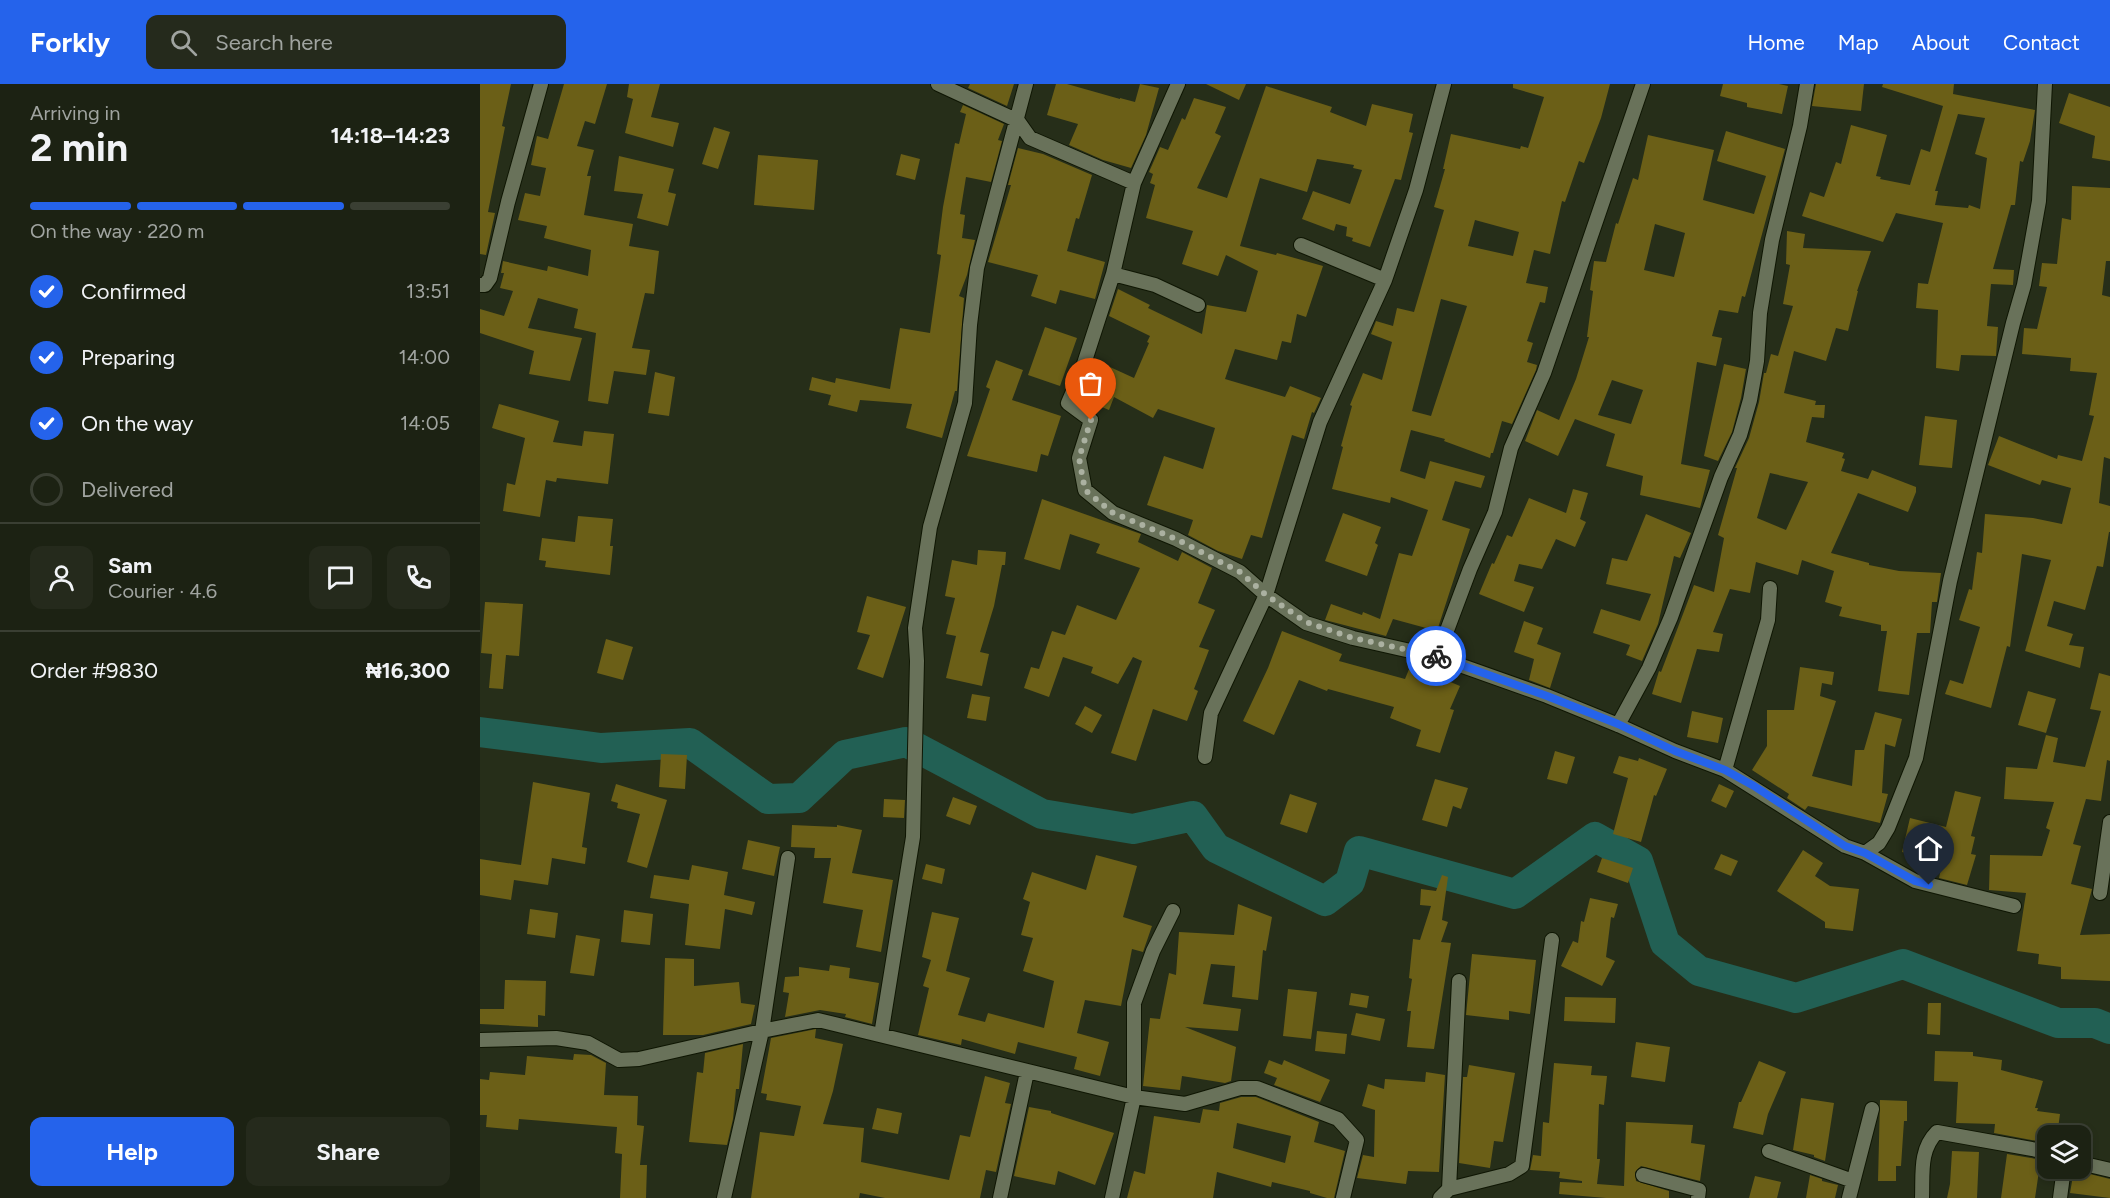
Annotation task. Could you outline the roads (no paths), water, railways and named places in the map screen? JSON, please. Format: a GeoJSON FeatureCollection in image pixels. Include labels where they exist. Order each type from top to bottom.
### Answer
{"type":"FeatureCollection","features":[{"type":"Feature","properties":{"kind":"street"},"geometry":{"type":"LineString","coordinates":[[480,285],[485,285],[490,278],[508,202],[541,84]]}},
{"type":"Feature","properties":{"kind":"street"},"geometry":{"type":"LineString","coordinates":[[938,84],[1018,121],[1030,138],[1134,183]]}},
{"type":"Feature","properties":{"kind":"street"},"geometry":{"type":"LineString","coordinates":[[881,1035],[913,837],[917,661],[915,628],[930,527],[965,403],[970,325],[977,268],[1026,84]]}},
{"type":"Feature","properties":{"kind":"street"},"geometry":{"type":"LineString","coordinates":[[1178,84],[1134,183],[1113,274],[1081,373],[1068,403],[1091,420],[1079,458],[1085,490],[1113,513],[1176,539],[1240,572],[1266,595],[1306,622],[1353,638],[1437,657],[1618,724],[1675,751],[1725,770],[1754,786],[1845,846],[1865,853],[1915,881],[2014,906]]}},
{"type":"Feature","properties":{"kind":"street"},"geometry":{"type":"LineString","coordinates":[[1204,757],[1211,713],[1266,595],[1320,422],[1385,280],[1416,190],[1444,84]]}},
{"type":"Feature","properties":{"kind":"street"},"geometry":{"type":"LineString","coordinates":[[1437,657],[1470,569],[1495,512],[1511,448],[1544,374],[1643,84]]}},
{"type":"Feature","properties":{"kind":"street"},"geometry":{"type":"LineString","coordinates":[[1618,724],[1650,669],[1721,477],[1740,435],[1752,390],[1760,313],[1772,240],[1800,126],[1807,84]]}},
{"type":"Feature","properties":{"kind":"street"},"geometry":{"type":"LineString","coordinates":[[1865,853],[1879,843],[1883,836],[1916,758],[1950,581],[2024,285],[2039,201],[2045,84]]}},
{"type":"Feature","properties":{"kind":"street"},"geometry":{"type":"LineString","coordinates":[[1300,245],[1385,280]]}},
{"type":"Feature","properties":{"kind":"street"},"geometry":{"type":"LineString","coordinates":[[1113,274],[1155,285],[1198,305]]}},
{"type":"Feature","properties":{"kind":"street"},"geometry":{"type":"LineString","coordinates":[[1725,770],[1768,620],[1770,588]]}},
{"type":"Feature","properties":{"kind":"street"},"geometry":{"type":"LineString","coordinates":[[2100,893],[2110,822]]}},
{"type":"Feature","properties":{"kind":"street"},"geometry":{"type":"LineString","coordinates":[[724,1198],[762,1031],[788,858]]}},
{"type":"Feature","properties":{"kind":"street"},"geometry":{"type":"LineString","coordinates":[[1112,1198],[1134,1097],[1134,1003],[1153,951],[1173,911]]}},
{"type":"Feature","properties":{"kind":"street"},"geometry":{"type":"LineString","coordinates":[[1459,981],[1444,1193],[1509,1174],[1522,1166],[1552,940]]}},
{"type":"Feature","properties":{"kind":"street"},"geometry":{"type":"LineString","coordinates":[[480,1040],[556,1038],[588,1043],[619,1060],[639,1059],[818,1020],[1134,1097],[1185,1104],[1240,1088],[1257,1088],[1338,1119],[1357,1140],[1343,1198]]}},
{"type":"Feature","properties":{"kind":"street"},"geometry":{"type":"LineString","coordinates":[[1000,1198],[1027,1072]]}},
{"type":"Feature","properties":{"kind":"street"},"geometry":{"type":"LineString","coordinates":[[1849,1198],[1872,1109]]}},
{"type":"Feature","properties":{"kind":"street"},"geometry":{"type":"LineString","coordinates":[[1922,1198],[1924,1157],[1928,1142],[1937,1132],[2037,1150]]}},
{"type":"Feature","properties":{"kind":"street"},"geometry":{"type":"LineString","coordinates":[[1769,1151],[1853,1181]]}},
{"type":"Feature","properties":{"kind":"street"},"geometry":{"type":"LineString","coordinates":[[2091,1166],[2110,1170]]}},
{"type":"Feature","properties":{"kind":"street"},"geometry":{"type":"LineString","coordinates":[[1643,1175],[1699,1190],[1698,1198]]}},
{"type":"Feature","properties":{"kind":"street"},"geometry":{"type":"LineString","coordinates":[[2060,1198],[2063,1179]]}},
{"type":"Feature","properties":{"kind":"waterway"},"geometry":{"type":"LineString","coordinates":[[480,732],[601,748],[690,743],[768,799],[799,798],[845,755],[906,742],[1042,814],[1133,829],[1193,816],[1216,848],[1325,901],[1350,882],[1359,851],[1515,894],[1595,837],[1638,861],[1665,943],[1699,971],[1796,998],[1903,964],[2058,1023],[2095,1023],[2110,1029]]}}]}
